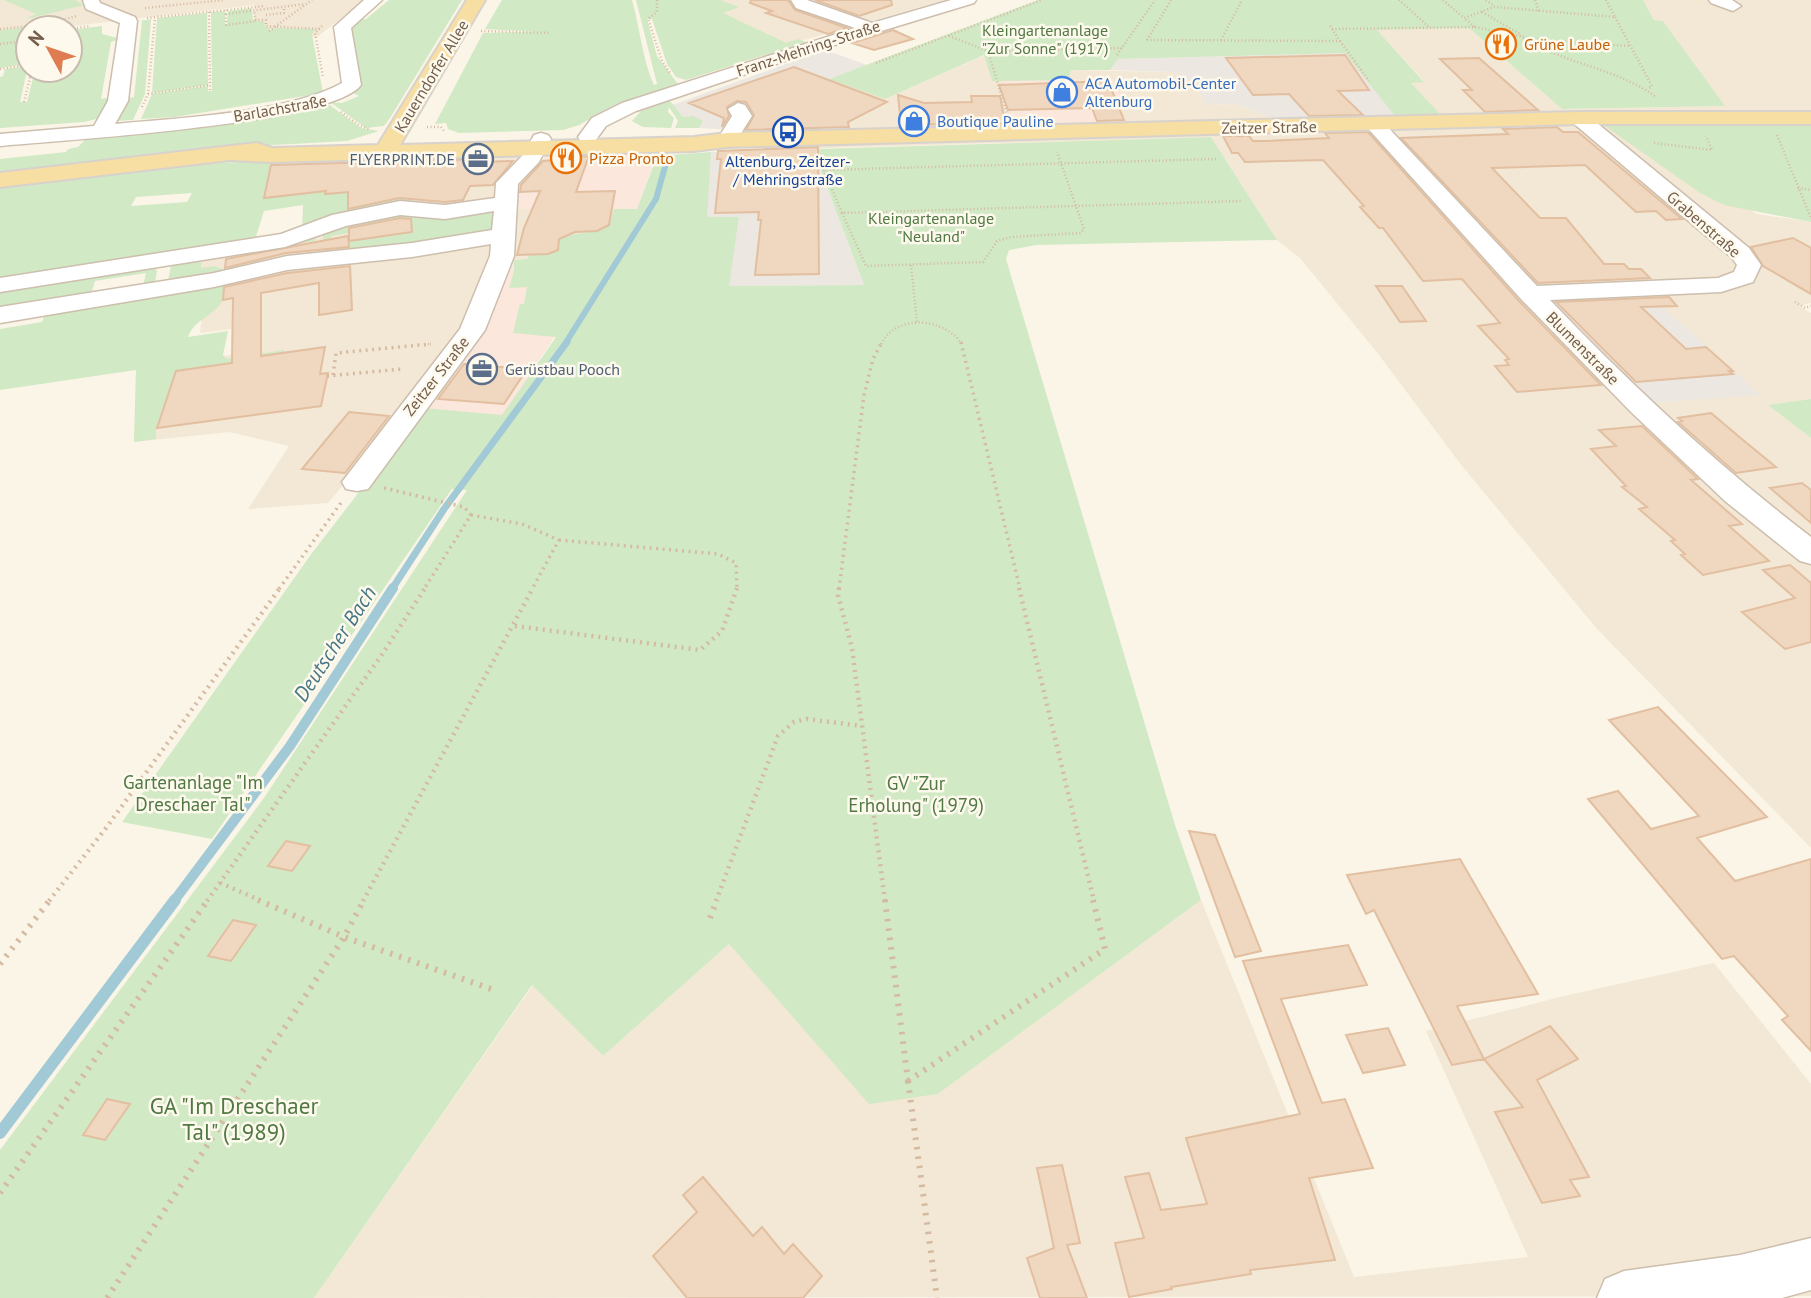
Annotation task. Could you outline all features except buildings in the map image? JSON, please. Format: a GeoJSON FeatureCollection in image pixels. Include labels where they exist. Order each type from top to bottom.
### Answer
{"type":"FeatureCollection","features":[{"type":"Feature","properties":{"kind":"main road","name":"Kauerndorfer Allee"},"geometry":{"type":"LineString","coordinates":[[384,141],[476,0]]}},
{"type":"Feature","properties":{"kind":"main road","name":"Kauerndorfer Allee"},"geometry":{"type":"LineString","coordinates":[[441,96],[495,0]]}},
{"type":"Feature","properties":{"kind":"main road","name":"Zeitzer Straße"},"geometry":{"type":"LineString","coordinates":[[0,180],[233,153],[384,141],[418,140],[535,149],[597,142],[1011,134],[1579,118],[1811,118]]}},
{"type":"Feature","properties":{"kind":"street","name":"Barlachstraße"},"geometry":{"type":"LineString","coordinates":[[0,140],[102,130],[327,100],[343,94],[352,85],[342,27],[374,0]]}},
{"type":"Feature","properties":{"kind":"street"},"geometry":{"type":"LineString","coordinates":[[799,0],[802,5],[871,28]]}},
{"type":"Feature","properties":{"kind":"street","name":"Franz-Mehring-Straße"},"geometry":{"type":"LineString","coordinates":[[597,142],[624,115],[648,100],[871,28],[968,0]]}},
{"type":"Feature","properties":{"kind":"street"},"geometry":{"type":"LineString","coordinates":[[1717,0],[1734,6]]}},
{"type":"Feature","properties":{"kind":"street"},"geometry":{"type":"LineString","coordinates":[[96,5],[135,15],[118,101],[102,130]]}},
{"type":"Feature","properties":{"kind":"street"},"geometry":{"type":"LineString","coordinates":[[727,140],[742,116],[738,109]]}},
{"type":"Feature","properties":{"kind":"street","name":"Grabenstraße"},"geometry":{"type":"LineString","coordinates":[[1530,295],[1721,285],[1744,277],[1749,265],[1741,253],[1579,118]]}},
{"type":"Feature","properties":{"kind":"street","name":"Blumenstraße"},"geometry":{"type":"LineString","coordinates":[[1374,124],[1530,295],[1618,384],[1735,493],[1811,553]]}},
{"type":"Feature","properties":{"kind":"street"},"geometry":{"type":"LineString","coordinates":[[535,149],[545,177]]}},
{"type":"Feature","properties":{"kind":"street","name":"Zeitzer Straße"},"geometry":{"type":"LineString","coordinates":[[357,482],[472,330],[502,256],[503,203],[507,183],[535,149]]}},
{"type":"Feature","properties":{"kind":"street"},"geometry":{"type":"LineString","coordinates":[[0,285],[285,240],[340,220],[400,208],[445,212],[503,203]]}},
{"type":"Feature","properties":{"kind":"street"},"geometry":{"type":"LineString","coordinates":[[0,315],[177,286],[287,263],[412,250],[503,235]]}},
{"type":"Feature","properties":{"kind":"street"},"geometry":{"type":"LineString","coordinates":[[177,286],[162,280],[161,274],[171,261],[184,256]]}},
{"type":"Feature","properties":{"kind":"street"},"geometry":{"type":"LineString","coordinates":[[1624,1298],[1740,1282],[1811,1264]]}},
{"type":"Feature","properties":{"kind":"path"},"geometry":{"type":"LineString","coordinates":[[84,21],[224,0]]}},
{"type":"Feature","properties":{"kind":"path"},"geometry":{"type":"LineString","coordinates":[[657,0],[657,12],[648,19],[666,69],[691,86]]}},
{"type":"Feature","properties":{"kind":"path"},"geometry":{"type":"LineString","coordinates":[[876,63],[1042,0]]}},
{"type":"Feature","properties":{"kind":"path"},"geometry":{"type":"LineString","coordinates":[[1117,55],[1155,0]]}},
{"type":"Feature","properties":{"kind":"path"},"geometry":{"type":"LineString","coordinates":[[1171,0],[1147,40],[1340,41]]}},
{"type":"Feature","properties":{"kind":"path"},"geometry":{"type":"LineString","coordinates":[[1222,40],[1242,0]]}},
{"type":"Feature","properties":{"kind":"path"},"geometry":{"type":"LineString","coordinates":[[1399,0],[1430,28]]}},
{"type":"Feature","properties":{"kind":"path"},"geometry":{"type":"LineString","coordinates":[[1443,0],[1475,27]]}},
{"type":"Feature","properties":{"kind":"path"},"geometry":{"type":"LineString","coordinates":[[1486,0],[1494,7]]}},
{"type":"Feature","properties":{"kind":"path"},"geometry":{"type":"LineString","coordinates":[[1535,0],[1539,11]]}},
{"type":"Feature","properties":{"kind":"path"},"geometry":{"type":"LineString","coordinates":[[1606,0],[1652,86],[1647,89]]}},
{"type":"Feature","properties":{"kind":"path"},"geometry":{"type":"LineString","coordinates":[[269,31],[311,1]]}},
{"type":"Feature","properties":{"kind":"path"},"geometry":{"type":"LineString","coordinates":[[227,12],[311,1]]}},
{"type":"Feature","properties":{"kind":"path"},"geometry":{"type":"LineString","coordinates":[[135,15],[155,18],[313,5]]}},
{"type":"Feature","properties":{"kind":"path"},"geometry":{"type":"LineString","coordinates":[[284,7],[284,13]]}},
{"type":"Feature","properties":{"kind":"path"},"geometry":{"type":"LineString","coordinates":[[1464,18],[1494,7],[1615,17]]}},
{"type":"Feature","properties":{"kind":"path"},"geometry":{"type":"LineString","coordinates":[[265,9],[266,26],[319,29]]}},
{"type":"Feature","properties":{"kind":"path"},"geometry":{"type":"LineString","coordinates":[[254,10],[255,20]]}},
{"type":"Feature","properties":{"kind":"path"},"geometry":{"type":"LineString","coordinates":[[209,12],[210,90]]}},
{"type":"Feature","properties":{"kind":"path"},"geometry":{"type":"LineString","coordinates":[[227,12],[226,24],[266,20]]}},
{"type":"Feature","properties":{"kind":"path"},"geometry":{"type":"LineString","coordinates":[[1481,12],[1526,38]]}},
{"type":"Feature","properties":{"kind":"path"},"geometry":{"type":"LineString","coordinates":[[266,15],[294,13]]}},
{"type":"Feature","properties":{"kind":"path"},"geometry":{"type":"LineString","coordinates":[[140,112],[148,94],[155,18]]}},
{"type":"Feature","properties":{"kind":"path"},"geometry":{"type":"LineString","coordinates":[[314,23],[322,23]]}},
{"type":"Feature","properties":{"kind":"path"},"geometry":{"type":"LineString","coordinates":[[1369,81],[1331,27],[1494,27],[1502,32],[1526,38],[1630,46]]}},
{"type":"Feature","properties":{"kind":"path"},"geometry":{"type":"LineString","coordinates":[[477,31],[551,33]]}},
{"type":"Feature","properties":{"kind":"path"},"geometry":{"type":"LineString","coordinates":[[948,36],[988,51],[1122,48]]}},
{"type":"Feature","properties":{"kind":"path"},"geometry":{"type":"LineString","coordinates":[[1520,36],[1538,48],[1599,67],[1647,89],[1688,116],[1712,150],[1654,143]]}},
{"type":"Feature","properties":{"kind":"path"},"geometry":{"type":"LineString","coordinates":[[988,51],[1011,134]]}},
{"type":"Feature","properties":{"kind":"path"},"geometry":{"type":"LineString","coordinates":[[24,102],[28,84]]}},
{"type":"Feature","properties":{"kind":"path"},"geometry":{"type":"LineString","coordinates":[[148,94],[210,85]]}},
{"type":"Feature","properties":{"kind":"path"},"geometry":{"type":"LineString","coordinates":[[327,100],[384,141]]}},
{"type":"Feature","properties":{"kind":"path"},"geometry":{"type":"LineString","coordinates":[[1767,116],[1811,218]]}},
{"type":"Feature","properties":{"kind":"path"},"geometry":{"type":"LineString","coordinates":[[1050,133],[1061,163],[1075,205],[1084,229],[1080,233],[1011,237],[997,241],[983,262],[866,266],[824,170],[1061,163],[1216,159]]}},
{"type":"Feature","properties":{"kind":"path"},"geometry":{"type":"LineString","coordinates":[[1798,188],[1811,190]]}},
{"type":"Feature","properties":{"kind":"path"},"geometry":{"type":"LineString","coordinates":[[842,213],[1242,201]]}},
{"type":"Feature","properties":{"kind":"path"},"geometry":{"type":"LineString","coordinates":[[911,265],[917,322]]}},
{"type":"Feature","properties":{"kind":"path"},"geometry":{"type":"LineString","coordinates":[[1795,302],[1805,308],[1811,306]]}},
{"type":"Feature","properties":{"kind":"path"},"geometry":{"type":"LineString","coordinates":[[908,1081],[1105,949],[961,342],[946,329],[917,322],[898,326],[884,338],[873,359],[864,395],[838,595],[852,648],[908,1081],[937,1298]]}},
{"type":"Feature","properties":{"kind":"path"},"geometry":{"type":"LineString","coordinates":[[402,369],[330,376],[336,353],[464,340]]}},
{"type":"Feature","properties":{"kind":"path"},"geometry":{"type":"LineString","coordinates":[[0,964],[106,828],[357,482],[437,499],[464,507],[471,515],[522,524],[559,540],[718,554],[736,564],[737,589],[722,631],[700,650],[515,626]]}},
{"type":"Feature","properties":{"kind":"path"},"geometry":{"type":"LineString","coordinates":[[0,1193],[381,656],[471,515]]}},
{"type":"Feature","properties":{"kind":"path"},"geometry":{"type":"LineString","coordinates":[[107,1298],[344,937],[515,626],[559,540]]}},
{"type":"Feature","properties":{"kind":"path"},"geometry":{"type":"LineString","coordinates":[[710,918],[778,736],[794,722],[807,719],[862,726]]}},
{"type":"Feature","properties":{"kind":"path"},"geometry":{"type":"LineString","coordinates":[[220,883],[344,937],[497,990]]}},
{"type":"Feature","properties":{"kind":"shaded area"},"geometry":{"type":"Polygon","coordinates":[[[0,0],[365,0],[317,37],[253,35],[254,5],[84,25],[84,14],[14,14],[14,32],[0,34],[0,0]]]}},
{"type":"Feature","properties":{"kind":"shaded area"},"geometry":{"type":"Polygon","coordinates":[[[718,0],[945,0],[787,45],[719,12],[718,0]]]}},
{"type":"Feature","properties":{"kind":"shaded area"},"geometry":{"type":"Polygon","coordinates":[[[1643,0],[1811,0],[1811,125],[1741,123],[1606,126],[1757,214],[1811,222],[1811,303],[1799,306],[1811,313],[1811,399],[1768,405],[1811,438],[1811,848],[1598,630],[1462,466],[1379,355],[1300,258],[1277,240],[1211,137],[763,150],[765,102],[829,79],[885,99],[985,55],[992,81],[1067,80],[1071,70],[1172,72],[1191,81],[1207,105],[1236,104],[1273,119],[1439,113],[1410,82],[1424,81],[1377,30],[1469,28],[1562,109],[1724,106],[1663,21],[1654,20],[1643,0]]]}},
{"type":"Feature","properties":{"kind":"shaded area"},"geometry":{"type":"Polygon","coordinates":[[[825,50],[867,65],[765,102],[763,132],[699,128],[703,121],[683,117],[672,105],[825,50]]]}},
{"type":"Feature","properties":{"kind":"shaded area"},"geometry":{"type":"Polygon","coordinates":[[[1346,53],[1394,115],[1273,119],[1236,104],[1207,105],[1191,81],[1172,72],[1110,70],[1118,59],[1346,53]]]}},
{"type":"Feature","properties":{"kind":"shaded area","name":"ACA Automobil-Center Altenburg"},"geometry":{"type":"Polygon","coordinates":[[[1113,79],[1125,103],[1090,104],[1096,122],[1014,125],[1002,80],[1113,79]]]}},
{"type":"Feature","properties":{"kind":"shaded area"},"geometry":{"type":"Polygon","coordinates":[[[819,149],[821,171],[864,285],[728,286],[739,217],[706,218],[711,152],[819,149]]]}},
{"type":"Feature","properties":{"kind":"shaded area"},"geometry":{"type":"Polygon","coordinates":[[[657,153],[637,209],[512,209],[518,181],[532,166],[550,154],[657,153]]]}},
{"type":"Feature","properties":{"kind":"shaded area"},"geometry":{"type":"Polygon","coordinates":[[[522,154],[512,209],[637,209],[608,256],[512,260],[427,383],[328,503],[248,509],[289,446],[229,432],[134,442],[136,370],[231,355],[232,329],[200,333],[203,307],[180,259],[297,240],[372,187],[234,204],[236,162],[522,154]]]}},
{"type":"Feature","properties":{"kind":"shaded area"},"geometry":{"type":"Polygon","coordinates":[[[608,256],[502,416],[424,408],[512,260],[608,256]]]}},
{"type":"Feature","properties":{"kind":"shaded area"},"geometry":{"type":"Polygon","coordinates":[[[1646,292],[1761,395],[1650,403],[1545,298],[1646,292]]]}},
{"type":"Feature","properties":{"kind":"shaded area"},"geometry":{"type":"Polygon","coordinates":[[[1201,900],[1354,1277],[1528,1257],[1426,1031],[1564,996],[1714,963],[1811,1084],[1811,1296],[314,1298],[533,985],[603,1056],[729,944],[869,1103],[938,1094],[1201,900]]]}},
{"type":"Feature","properties":{"kind":"green space"},"geometry":{"type":"Polygon","coordinates":[[[4,0],[75,0],[84,5],[47,14],[36,14],[4,0]]]}},
{"type":"Feature","properties":{"kind":"green space"},"geometry":{"type":"Polygon","coordinates":[[[389,0],[462,0],[384,126],[366,128],[330,102],[342,103],[359,96],[351,92],[357,86],[348,26],[357,19],[366,19],[389,0]]]}},
{"type":"Feature","properties":{"kind":"green space"},"geometry":{"type":"Polygon","coordinates":[[[502,0],[632,0],[654,85],[657,84],[636,0],[720,0],[739,7],[723,13],[786,43],[798,39],[806,42],[686,80],[676,77],[667,64],[652,19],[647,19],[657,56],[678,84],[615,105],[579,125],[563,130],[459,133],[448,129],[446,123],[435,124],[483,33],[536,32],[485,29],[502,0]]]}},
{"type":"Feature","properties":{"kind":"green space","name":"Kleingartenanlage \"Zur Sonne\" (1917)"},"geometry":{"type":"Polygon","coordinates":[[[1038,0],[1643,0],[1654,20],[1663,21],[1725,106],[1562,109],[1469,28],[1377,30],[1424,82],[1411,83],[1440,114],[1394,115],[1345,53],[1118,59],[1110,70],[1071,70],[1068,80],[992,81],[984,55],[885,99],[829,79],[1038,0]]]}},
{"type":"Feature","properties":{"kind":"green space"},"geometry":{"type":"Polygon","coordinates":[[[252,8],[253,21],[264,21],[265,27],[271,27],[267,31],[276,28],[315,29],[312,35],[323,93],[175,117],[141,119],[152,94],[208,86],[208,91],[212,91],[211,12],[225,11],[225,25],[228,11],[252,8]]]}},
{"type":"Feature","properties":{"kind":"green space"},"geometry":{"type":"Polygon","coordinates":[[[207,13],[208,85],[152,93],[157,18],[207,13]]]}},
{"type":"Feature","properties":{"kind":"green space"},"geometry":{"type":"Polygon","coordinates":[[[151,19],[145,94],[133,120],[114,121],[125,99],[134,97],[142,21],[134,22],[151,19]]]}},
{"type":"Feature","properties":{"kind":"green space"},"geometry":{"type":"Polygon","coordinates":[[[102,26],[102,34],[121,39],[111,42],[101,99],[113,97],[98,122],[96,119],[0,128],[0,77],[5,69],[14,68],[14,84],[24,84],[20,102],[27,102],[32,84],[84,84],[84,28],[102,26]]]}},
{"type":"Feature","properties":{"kind":"green space"},"geometry":{"type":"Polygon","coordinates":[[[14,28],[14,66],[0,68],[0,30],[14,28]]]}},
{"type":"Feature","properties":{"kind":"green space"},"geometry":{"type":"Polygon","coordinates":[[[670,101],[683,117],[693,116],[703,121],[699,128],[675,128],[678,121],[669,107],[668,112],[674,118],[671,128],[643,127],[632,121],[641,111],[670,101]]]}},
{"type":"Feature","properties":{"kind":"green space"},"geometry":{"type":"Polygon","coordinates":[[[327,103],[361,128],[379,131],[347,141],[217,148],[0,174],[0,159],[66,152],[78,147],[89,136],[220,124],[303,112],[303,109],[327,103]]]}},
{"type":"Feature","properties":{"kind":"green space"},"geometry":{"type":"Polygon","coordinates":[[[1741,123],[1811,125],[1811,222],[1724,205],[1700,193],[1605,126],[1741,123]]]}},
{"type":"Feature","properties":{"kind":"green space"},"geometry":{"type":"Polygon","coordinates":[[[1211,137],[1277,240],[1036,245],[1009,250],[1006,259],[1175,825],[1201,900],[938,1094],[869,1104],[729,944],[603,1056],[532,985],[314,1298],[0,1298],[0,1150],[264,798],[467,490],[452,489],[212,839],[122,822],[312,553],[424,408],[502,415],[556,337],[513,333],[527,287],[509,288],[514,260],[528,259],[529,255],[548,254],[558,250],[559,239],[609,226],[614,209],[637,209],[657,156],[711,152],[707,217],[739,217],[729,286],[864,285],[821,171],[819,149],[1211,137]]]}},
{"type":"Feature","properties":{"kind":"green space"},"geometry":{"type":"Polygon","coordinates":[[[326,157],[337,162],[271,164],[264,198],[326,190],[325,193],[338,189],[424,189],[408,203],[302,232],[303,205],[264,211],[254,243],[0,283],[0,184],[167,166],[326,157]],[[192,193],[136,197],[131,206],[187,202],[192,193]]]}},
{"type":"Feature","properties":{"kind":"green space"},"geometry":{"type":"Polygon","coordinates":[[[403,211],[497,211],[492,229],[479,235],[349,255],[349,241],[365,239],[349,233],[331,236],[329,257],[251,265],[249,251],[201,259],[201,268],[215,266],[224,270],[223,274],[173,282],[168,280],[171,266],[177,262],[315,236],[315,241],[256,251],[256,261],[261,260],[261,263],[323,253],[323,229],[403,211]]]}},
{"type":"Feature","properties":{"kind":"green space"},"geometry":{"type":"Polygon","coordinates":[[[142,264],[157,270],[155,283],[140,290],[0,313],[0,287],[142,264]],[[146,273],[95,281],[91,294],[143,286],[146,273]]]}},
{"type":"Feature","properties":{"kind":"green space"},"geometry":{"type":"Polygon","coordinates":[[[224,282],[224,295],[220,305],[195,326],[188,337],[228,331],[223,355],[227,359],[284,350],[285,356],[176,371],[169,391],[278,390],[163,406],[156,428],[156,439],[134,442],[136,370],[0,390],[0,329],[42,322],[46,310],[224,282]]]}},
{"type":"Feature","properties":{"kind":"green space"},"geometry":{"type":"Polygon","coordinates":[[[1811,399],[1811,438],[1768,405],[1811,399]]]}},
{"type":"Feature","properties":{"kind":"waterway","name":"Deutscher Bach"},"geometry":{"type":"LineString","coordinates":[[565,344],[656,199],[668,156]]}},
{"type":"Feature","properties":{"kind":"waterway","name":"Deutscher Bach"},"geometry":{"type":"LineString","coordinates":[[392,589],[444,509],[567,342]]}},
{"type":"Feature","properties":{"kind":"waterway","name":"Deutscher Bach"},"geometry":{"type":"LineString","coordinates":[[174,901],[290,746],[393,588]]}},
{"type":"Feature","properties":{"kind":"waterway","name":"Deutscher Bach"},"geometry":{"type":"LineString","coordinates":[[0,1133],[175,900]]}},
{"type":"Feature","properties":{"kind":"place","name":"Grüne Laube"},"geometry":{"type":"Point","coordinates":[1501,44]}},
{"type":"Feature","properties":{"kind":"place","name":"ACA Automobil-Center Altenburg"},"geometry":{"type":"Point","coordinates":[1062,92]}},
{"type":"Feature","properties":{"kind":"place","name":"Boutique Pauline"},"geometry":{"type":"Point","coordinates":[914,121]}},
{"type":"Feature","properties":{"kind":"place","name":"Altenburg, Zeitzer- / Mehringstraße"},"geometry":{"type":"Point","coordinates":[788,132]}},
{"type":"Feature","properties":{"kind":"place","name":"Pizza Pronto"},"geometry":{"type":"Point","coordinates":[566,158]}},
{"type":"Feature","properties":{"kind":"place","name":"FLYERPRINT.DE"},"geometry":{"type":"Point","coordinates":[478,159]}},
{"type":"Feature","properties":{"kind":"place","name":"Gerüstbau Pooch"},"geometry":{"type":"Point","coordinates":[482,369]}},
{"type":"Feature","properties":{"kind":"park label","name":"Kleingartenanlage \"Neuland\""},"geometry":{"type":"Point","coordinates":[931,227]}},
{"type":"Feature","properties":{"kind":"park label","name":"Gartenanlage \"Im Dreschaer Tal\""},"geometry":{"type":"Point","coordinates":[193,793]}},
{"type":"Feature","properties":{"kind":"park label","name":"GV \"Zur Erholung\" (1979)"},"geometry":{"type":"Point","coordinates":[916,794]}},
{"type":"Feature","properties":{"kind":"park label","name":"GA \"Im Dreschaer Tal\" (1989)"},"geometry":{"type":"Point","coordinates":[234,1119]}}]}
